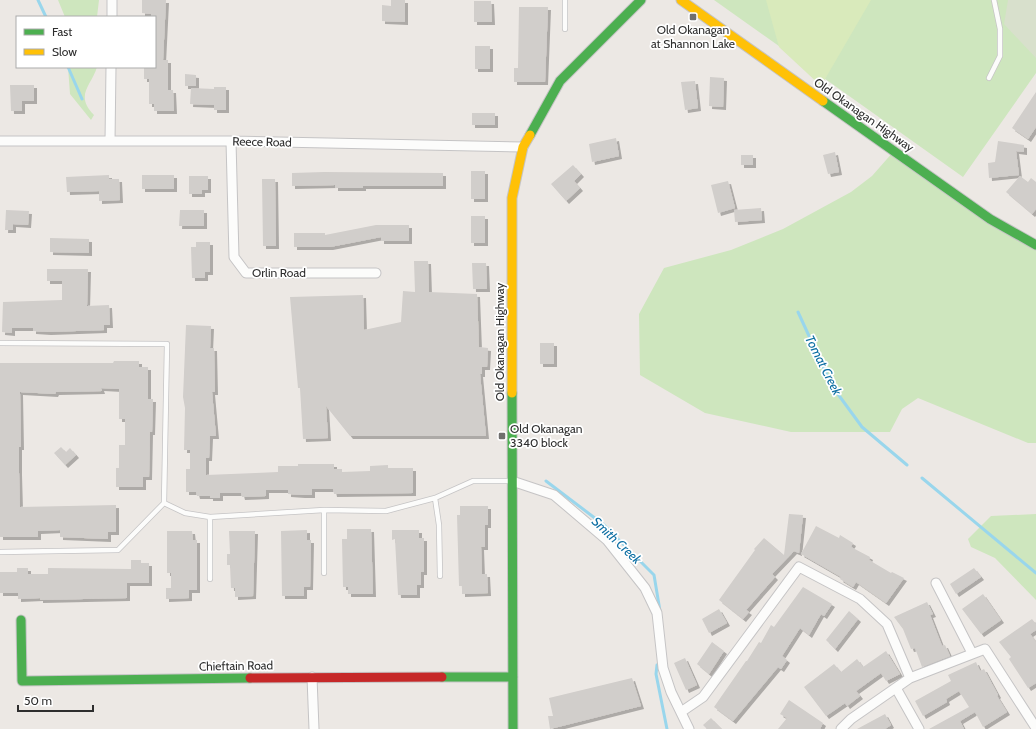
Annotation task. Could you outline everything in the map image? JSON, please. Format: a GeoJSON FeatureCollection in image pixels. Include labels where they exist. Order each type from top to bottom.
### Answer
{"type":"FeatureCollection","features":[{"type":"Feature","properties":{"kind":"street"},"geometry":{"type":"LineString","coordinates":[[112,0],[112,16]]}},
{"type":"Feature","properties":{"kind":"street","name":"Old Okanagan Highway"},"geometry":{"type":"LineString","coordinates":[[513,729],[512,198],[523,147],[560,81],[641,0]]}},
{"type":"Feature","properties":{"kind":"street","name":"Old Okanagan Highway"},"geometry":{"type":"LineString","coordinates":[[681,0],[990,219],[1036,245]]}},
{"type":"Feature","properties":{"kind":"street"},"geometry":{"type":"LineString","coordinates":[[110,141],[111,68]]}},
{"type":"Feature","properties":{"kind":"street","name":"Reece Road"},"geometry":{"type":"LineString","coordinates":[[0,141],[232,142],[523,147]]}},
{"type":"Feature","properties":{"kind":"street","name":"Orlin Road"},"geometry":{"type":"LineString","coordinates":[[232,142],[234,257],[246,273],[376,273]]}},
{"type":"Feature","properties":{"kind":"street"},"geometry":{"type":"LineString","coordinates":[[512,481],[554,495],[607,540],[645,588],[657,613],[663,668],[671,692],[689,729]]}},
{"type":"Feature","properties":{"kind":"street"},"geometry":{"type":"LineString","coordinates":[[681,712],[703,697],[800,566],[860,599],[887,624],[910,678]]}},
{"type":"Feature","properties":{"kind":"street"},"geometry":{"type":"LineString","coordinates":[[936,583],[972,653]]}},
{"type":"Feature","properties":{"kind":"street","name":"Chieftain Road"},"geometry":{"type":"LineString","coordinates":[[21,620],[22,681],[312,677],[513,677]]}},
{"type":"Feature","properties":{"kind":"street"},"geometry":{"type":"LineString","coordinates":[[841,729],[851,719],[910,678],[972,653],[986,649],[1036,728]]}},
{"type":"Feature","properties":{"kind":"street"},"geometry":{"type":"LineString","coordinates":[[312,677],[314,729]]}},
{"type":"Feature","properties":{"kind":"street"},"geometry":{"type":"LineString","coordinates":[[896,688],[919,729]]}},
{"type":"Feature","properties":{"kind":"lane"},"geometry":{"type":"LineString","coordinates":[[565,0],[565,29]]}},
{"type":"Feature","properties":{"kind":"lane"},"geometry":{"type":"LineString","coordinates":[[989,78],[1000,56],[1000,29],[994,0]]}},
{"type":"Feature","properties":{"kind":"lane"},"geometry":{"type":"LineString","coordinates":[[0,343],[167,344],[164,503],[118,550],[0,552]]}},
{"type":"Feature","properties":{"kind":"lane"},"geometry":{"type":"LineString","coordinates":[[164,503],[184,513],[210,517],[324,510],[386,510],[436,498],[473,481],[512,481]]}},
{"type":"Feature","properties":{"kind":"lane"},"geometry":{"type":"LineString","coordinates":[[436,498],[439,525],[440,576]]}},
{"type":"Feature","properties":{"kind":"lane"},"geometry":{"type":"LineString","coordinates":[[324,510],[324,573]]}},
{"type":"Feature","properties":{"kind":"lane"},"geometry":{"type":"LineString","coordinates":[[210,517],[210,579]]}},
{"type":"Feature","properties":{"kind":"green space"},"geometry":{"type":"Polygon","coordinates":[[[58,0],[99,0],[97,16],[65,16],[58,0]]]}},
{"type":"Feature","properties":{"kind":"green space"},"geometry":{"type":"Polygon","coordinates":[[[714,0],[1036,0],[1036,73],[963,177],[714,0]]]}},
{"type":"Feature","properties":{"kind":"green space"},"geometry":{"type":"Polygon","coordinates":[[[766,0],[871,0],[821,86],[779,47],[766,0]]]}},
{"type":"Feature","properties":{"kind":"green space"},"geometry":{"type":"Polygon","coordinates":[[[1008,0],[1036,0],[1036,58],[1004,24],[1008,0]]]}},
{"type":"Feature","properties":{"kind":"green space"},"geometry":{"type":"Polygon","coordinates":[[[68,68],[97,68],[86,90],[85,96],[85,102],[94,115],[91,120],[70,94],[68,68]]]}},
{"type":"Feature","properties":{"kind":"green space"},"geometry":{"type":"Polygon","coordinates":[[[894,151],[1036,243],[1036,443],[1028,443],[918,398],[902,409],[890,432],[791,432],[705,413],[640,375],[639,314],[664,268],[731,250],[783,229],[851,192],[872,176],[894,151]]]}},
{"type":"Feature","properties":{"kind":"green space"},"geometry":{"type":"Polygon","coordinates":[[[1036,514],[1036,600],[995,558],[971,547],[968,539],[991,516],[1036,514]]]}},
{"type":"Feature","properties":{"kind":"building"},"geometry":{"type":"Polygon","coordinates":[[[142,0],[166,0],[163,60],[168,60],[168,90],[173,90],[174,111],[154,111],[154,104],[149,104],[149,79],[144,79],[144,68],[156,68],[156,16],[142,13],[142,0]]]}},
{"type":"Feature","properties":{"kind":"building"},"geometry":{"type":"Polygon","coordinates":[[[391,0],[405,0],[405,22],[382,21],[382,5],[391,6],[391,0]]]}},
{"type":"Feature","properties":{"kind":"building"},"geometry":{"type":"Polygon","coordinates":[[[474,1],[491,1],[492,22],[474,22],[474,1]]]}},
{"type":"Feature","properties":{"kind":"building"},"geometry":{"type":"Polygon","coordinates":[[[519,7],[548,7],[545,82],[514,82],[514,68],[518,68],[519,7]]]}},
{"type":"Feature","properties":{"kind":"building"},"geometry":{"type":"Polygon","coordinates":[[[475,46],[490,46],[490,69],[475,69],[475,46]]]}},
{"type":"Feature","properties":{"kind":"building"},"geometry":{"type":"Polygon","coordinates":[[[185,74],[196,75],[196,86],[185,86],[185,74]]]}},
{"type":"Feature","properties":{"kind":"building"},"geometry":{"type":"Polygon","coordinates":[[[710,77],[724,78],[723,107],[709,106],[710,77]]]}},
{"type":"Feature","properties":{"kind":"building"},"geometry":{"type":"Polygon","coordinates":[[[695,81],[698,108],[685,110],[681,82],[695,81]]]}},
{"type":"Feature","properties":{"kind":"building"},"geometry":{"type":"Polygon","coordinates":[[[10,85],[34,85],[34,101],[22,101],[22,111],[11,111],[10,85]]]}},
{"type":"Feature","properties":{"kind":"building"},"geometry":{"type":"Polygon","coordinates":[[[214,87],[226,87],[226,110],[214,110],[214,105],[190,104],[191,88],[214,89],[214,87]]]}},
{"type":"Feature","properties":{"kind":"building"},"geometry":{"type":"Polygon","coordinates":[[[1036,92],[1036,127],[1028,139],[1012,128],[1036,92]]]}},
{"type":"Feature","properties":{"kind":"building"},"geometry":{"type":"Polygon","coordinates":[[[472,113],[495,113],[495,125],[472,125],[472,113]]]}},
{"type":"Feature","properties":{"kind":"building"},"geometry":{"type":"Polygon","coordinates":[[[616,138],[619,156],[592,162],[589,144],[616,138]]]}},
{"type":"Feature","properties":{"kind":"building"},"geometry":{"type":"Polygon","coordinates":[[[998,141],[1024,145],[1024,152],[1016,151],[1019,175],[989,178],[988,163],[995,162],[998,141]]]}},
{"type":"Feature","properties":{"kind":"building"},"geometry":{"type":"Polygon","coordinates":[[[835,152],[839,172],[828,174],[823,155],[835,152]]]}},
{"type":"Feature","properties":{"kind":"building"},"geometry":{"type":"Polygon","coordinates":[[[741,155],[753,155],[753,165],[741,165],[741,155]]]}},
{"type":"Feature","properties":{"kind":"building"},"geometry":{"type":"Polygon","coordinates":[[[573,165],[581,174],[574,181],[580,188],[566,201],[551,184],[573,165]]]}},
{"type":"Feature","properties":{"kind":"building"},"geometry":{"type":"Polygon","coordinates":[[[471,171],[485,171],[485,199],[471,199],[471,171]]]}},
{"type":"Feature","properties":{"kind":"building"},"geometry":{"type":"Polygon","coordinates":[[[292,173],[443,173],[443,186],[363,186],[363,188],[335,188],[335,185],[292,186],[292,173]]]}},
{"type":"Feature","properties":{"kind":"building"},"geometry":{"type":"Polygon","coordinates":[[[109,175],[109,179],[119,179],[120,200],[99,201],[99,191],[67,192],[66,177],[109,175]]]}},
{"type":"Feature","properties":{"kind":"building"},"geometry":{"type":"Polygon","coordinates":[[[142,175],[174,175],[174,189],[142,189],[142,175]]]}},
{"type":"Feature","properties":{"kind":"building"},"geometry":{"type":"Polygon","coordinates":[[[189,176],[208,176],[208,190],[202,190],[202,194],[189,194],[189,176]]]}},
{"type":"Feature","properties":{"kind":"building"},"geometry":{"type":"Polygon","coordinates":[[[1020,176],[1028,182],[1031,178],[1036,182],[1036,209],[1032,214],[1006,192],[1020,176]]]}},
{"type":"Feature","properties":{"kind":"building"},"geometry":{"type":"Polygon","coordinates":[[[262,179],[275,179],[276,246],[263,246],[262,179]]]}},
{"type":"Feature","properties":{"kind":"building"},"geometry":{"type":"Polygon","coordinates":[[[728,181],[735,208],[718,213],[711,185],[728,181]]]}},
{"type":"Feature","properties":{"kind":"building"},"geometry":{"type":"Polygon","coordinates":[[[761,208],[762,220],[735,222],[734,210],[761,208]]]}},
{"type":"Feature","properties":{"kind":"building"},"geometry":{"type":"Polygon","coordinates":[[[6,210],[29,211],[28,225],[13,224],[13,230],[5,230],[6,210]]]}},
{"type":"Feature","properties":{"kind":"building"},"geometry":{"type":"Polygon","coordinates":[[[180,210],[204,210],[204,226],[179,226],[180,210]]]}},
{"type":"Feature","properties":{"kind":"building"},"geometry":{"type":"Polygon","coordinates":[[[471,216],[485,216],[485,243],[471,243],[471,216]]]}},
{"type":"Feature","properties":{"kind":"building"},"geometry":{"type":"Polygon","coordinates":[[[376,225],[409,225],[409,241],[381,241],[381,237],[330,247],[294,247],[294,233],[325,233],[325,235],[376,225]]]}},
{"type":"Feature","properties":{"kind":"building"},"geometry":{"type":"Polygon","coordinates":[[[50,238],[89,239],[89,253],[50,252],[50,238]]]}},
{"type":"Feature","properties":{"kind":"building"},"geometry":{"type":"Polygon","coordinates":[[[196,242],[210,242],[210,272],[205,272],[205,278],[192,278],[191,247],[196,247],[196,242]]]}},
{"type":"Feature","properties":{"kind":"building"},"geometry":{"type":"Polygon","coordinates":[[[414,261],[428,261],[429,292],[477,294],[479,347],[488,348],[487,367],[482,367],[482,374],[480,374],[486,436],[350,436],[326,406],[328,438],[303,439],[300,388],[298,388],[290,297],[363,295],[364,330],[401,322],[403,291],[415,292],[414,261]]]}},
{"type":"Feature","properties":{"kind":"building"},"geometry":{"type":"Polygon","coordinates":[[[472,263],[486,263],[487,289],[473,289],[472,263]]]}},
{"type":"Feature","properties":{"kind":"building"},"geometry":{"type":"Polygon","coordinates":[[[47,269],[88,269],[87,306],[109,305],[110,325],[104,325],[104,330],[48,332],[33,331],[33,328],[12,328],[12,333],[2,332],[3,302],[62,300],[62,281],[47,281],[47,269]]]}},
{"type":"Feature","properties":{"kind":"building"},"geometry":{"type":"Polygon","coordinates":[[[186,325],[211,326],[210,348],[214,348],[215,392],[212,392],[216,436],[210,436],[209,458],[206,458],[206,475],[278,472],[278,466],[298,466],[298,464],[334,464],[334,469],[342,469],[342,472],[370,471],[370,466],[388,465],[388,468],[413,468],[413,493],[334,494],[333,489],[312,489],[312,495],[302,495],[288,494],[288,490],[266,490],[266,496],[242,497],[241,493],[220,493],[220,498],[210,498],[210,496],[197,496],[196,492],[186,492],[186,469],[190,469],[190,450],[184,450],[185,408],[183,397],[186,325]]]}},
{"type":"Feature","properties":{"kind":"building"},"geometry":{"type":"Polygon","coordinates":[[[540,343],[554,343],[554,364],[540,364],[540,343]]]}},
{"type":"Feature","properties":{"kind":"building"},"geometry":{"type":"Polygon","coordinates":[[[114,361],[139,361],[139,367],[148,367],[148,399],[153,399],[152,432],[150,432],[149,477],[143,477],[143,487],[116,487],[116,468],[119,468],[119,445],[125,445],[125,419],[119,419],[119,389],[101,388],[102,391],[56,392],[55,394],[20,392],[21,447],[19,447],[19,472],[20,507],[116,505],[116,532],[108,532],[108,539],[60,537],[60,530],[38,531],[38,537],[0,537],[0,363],[113,363],[114,361]]]}},
{"type":"Feature","properties":{"kind":"building"},"geometry":{"type":"Polygon","coordinates":[[[61,447],[66,452],[70,448],[76,455],[65,465],[54,453],[61,447]]]}},
{"type":"Feature","properties":{"kind":"building"},"geometry":{"type":"Polygon","coordinates":[[[460,506],[488,506],[488,525],[485,525],[485,547],[481,547],[482,574],[487,574],[488,593],[462,594],[462,586],[459,586],[457,515],[460,515],[460,506]]]}},
{"type":"Feature","properties":{"kind":"building"},"geometry":{"type":"Polygon","coordinates":[[[789,514],[803,515],[799,553],[794,551],[772,574],[775,577],[746,610],[749,612],[743,619],[719,600],[755,550],[754,549],[764,538],[784,555],[789,514]]]}},
{"type":"Feature","properties":{"kind":"building"},"geometry":{"type":"Polygon","coordinates":[[[816,526],[839,538],[840,535],[853,543],[851,547],[870,557],[869,560],[891,573],[892,572],[904,578],[886,603],[856,582],[853,587],[840,579],[841,577],[801,554],[816,526]]]}},
{"type":"Feature","properties":{"kind":"building"},"geometry":{"type":"Polygon","coordinates":[[[347,529],[371,529],[373,594],[348,594],[348,587],[343,587],[342,539],[347,539],[347,529]]]}},
{"type":"Feature","properties":{"kind":"building"},"geometry":{"type":"Polygon","coordinates":[[[307,530],[307,540],[311,540],[310,587],[304,587],[304,596],[282,596],[281,531],[307,530]]]}},
{"type":"Feature","properties":{"kind":"building"},"geometry":{"type":"Polygon","coordinates":[[[392,530],[419,530],[419,538],[424,538],[424,572],[421,572],[421,585],[417,585],[417,595],[398,595],[395,539],[392,540],[392,530]]]}},
{"type":"Feature","properties":{"kind":"building"},"geometry":{"type":"Polygon","coordinates":[[[167,531],[192,531],[193,540],[197,540],[197,590],[189,590],[189,598],[166,599],[166,588],[171,588],[171,573],[167,573],[167,531]]]}},
{"type":"Feature","properties":{"kind":"building"},"geometry":{"type":"Polygon","coordinates":[[[229,531],[255,531],[253,596],[235,597],[235,588],[231,588],[230,565],[227,565],[227,554],[230,554],[229,531]]]}},
{"type":"Feature","properties":{"kind":"building"},"geometry":{"type":"Polygon","coordinates":[[[131,560],[141,560],[141,563],[149,563],[149,583],[127,583],[127,598],[40,600],[40,598],[18,599],[18,593],[0,593],[0,572],[17,572],[17,568],[28,568],[28,574],[48,574],[48,568],[131,569],[131,560]]]}},
{"type":"Feature","properties":{"kind":"building"},"geometry":{"type":"Polygon","coordinates":[[[974,568],[981,577],[956,594],[950,584],[974,568]]]}},
{"type":"Feature","properties":{"kind":"building"},"geometry":{"type":"Polygon","coordinates":[[[803,587],[832,604],[824,616],[821,614],[809,635],[800,628],[782,656],[787,660],[781,669],[778,667],[733,721],[714,707],[759,642],[761,643],[771,625],[774,627],[803,587]]]}},
{"type":"Feature","properties":{"kind":"building"},"geometry":{"type":"Polygon","coordinates":[[[983,594],[1001,620],[981,634],[962,609],[983,594]]]}},
{"type":"Feature","properties":{"kind":"building"},"geometry":{"type":"Polygon","coordinates":[[[927,602],[933,614],[930,615],[942,646],[945,645],[950,656],[922,667],[915,648],[911,649],[903,629],[894,617],[927,602]]]}},
{"type":"Feature","properties":{"kind":"building"},"geometry":{"type":"Polygon","coordinates":[[[719,609],[727,623],[709,633],[702,619],[719,609]]]}},
{"type":"Feature","properties":{"kind":"building"},"geometry":{"type":"Polygon","coordinates":[[[849,611],[858,619],[835,649],[826,640],[849,611]]]}},
{"type":"Feature","properties":{"kind":"building"},"geometry":{"type":"Polygon","coordinates":[[[1032,619],[1036,624],[1036,630],[1030,634],[1036,642],[1036,683],[1028,688],[1009,659],[1011,657],[999,642],[1032,619]]]}},
{"type":"Feature","properties":{"kind":"building"},"geometry":{"type":"Polygon","coordinates":[[[712,642],[724,651],[709,674],[697,664],[712,642]]]}},
{"type":"Feature","properties":{"kind":"building"},"geometry":{"type":"Polygon","coordinates":[[[886,651],[900,674],[886,681],[881,673],[856,691],[860,696],[847,706],[845,703],[826,716],[804,687],[834,664],[841,672],[857,659],[863,667],[886,651]]]}},
{"type":"Feature","properties":{"kind":"building"},"geometry":{"type":"Polygon","coordinates":[[[685,658],[697,685],[686,690],[674,663],[685,658]]]}},
{"type":"Feature","properties":{"kind":"building"},"geometry":{"type":"Polygon","coordinates":[[[976,662],[980,671],[984,669],[998,695],[997,696],[1007,712],[983,727],[975,712],[960,721],[964,729],[929,729],[969,707],[959,691],[946,699],[947,702],[923,716],[915,701],[951,681],[948,675],[976,662]]]}},
{"type":"Feature","properties":{"kind":"building"},"geometry":{"type":"Polygon","coordinates":[[[632,678],[641,706],[550,729],[548,716],[553,716],[549,698],[632,678]]]}},
{"type":"Feature","properties":{"kind":"building"},"geometry":{"type":"Polygon","coordinates":[[[789,700],[823,723],[820,729],[778,729],[787,718],[780,714],[789,700]]]}},
{"type":"Feature","properties":{"kind":"building"},"geometry":{"type":"Polygon","coordinates":[[[885,714],[891,725],[885,729],[857,729],[885,714]]]}},
{"type":"Feature","properties":{"kind":"building"},"geometry":{"type":"Polygon","coordinates":[[[711,718],[722,729],[707,729],[703,725],[711,718]]]}},
{"type":"Feature","properties":{"kind":"waterway","name":"Smith Creek"},"geometry":{"type":"LineString","coordinates":[[38,0],[46,16]]}},
{"type":"Feature","properties":{"kind":"waterway","name":"Smith Creek"},"geometry":{"type":"LineString","coordinates":[[68,68],[82,99]]}},
{"type":"Feature","properties":{"kind":"waterway","name":"Tomat Creek"},"geometry":{"type":"LineString","coordinates":[[798,312],[832,386],[862,427],[907,465]]}},
{"type":"Feature","properties":{"kind":"waterway","name":"Tomat Creek"},"geometry":{"type":"LineString","coordinates":[[922,478],[1036,573]]}},
{"type":"Feature","properties":{"kind":"waterway","name":"Smith Creek"},"geometry":{"type":"LineString","coordinates":[[546,481],[604,525],[654,575],[660,611]]}},
{"type":"Feature","properties":{"kind":"waterway","name":"Smith Creek"},"geometry":{"type":"LineString","coordinates":[[657,665],[656,674],[667,729]]}},
{"type":"Feature","properties":{"kind":"traffic: fast"},"geometry":{"type":"LineString","coordinates":[[530,135],[560,81],[641,0]]}},
{"type":"Feature","properties":{"kind":"traffic: fast"},"geometry":{"type":"LineString","coordinates":[[823,101],[990,219],[1036,245]]}},
{"type":"Feature","properties":{"kind":"traffic: fast"},"geometry":{"type":"LineString","coordinates":[[512,393],[513,729]]}},
{"type":"Feature","properties":{"kind":"traffic: fast"},"geometry":{"type":"LineString","coordinates":[[21,620],[22,681],[250,678]]}},
{"type":"Feature","properties":{"kind":"traffic: fast"},"geometry":{"type":"LineString","coordinates":[[442,677],[513,677]]}},
{"type":"Feature","properties":{"kind":"traffic: slow"},"geometry":{"type":"LineString","coordinates":[[681,0],[823,101]]}},
{"type":"Feature","properties":{"kind":"traffic: slow"},"geometry":{"type":"LineString","coordinates":[[512,393],[512,198],[523,147],[530,135]]}},
{"type":"Feature","properties":{"kind":"traffic: jam"},"geometry":{"type":"LineString","coordinates":[[250,678],[442,677]]}},
{"type":"Feature","properties":{"kind":"place","name":"Old Okanagan at Shannon Lake"},"geometry":{"type":"Point","coordinates":[693,17]}},
{"type":"Feature","properties":{"kind":"place","name":"Old Okanagan 3340 block"},"geometry":{"type":"Point","coordinates":[502,436]}}]}
